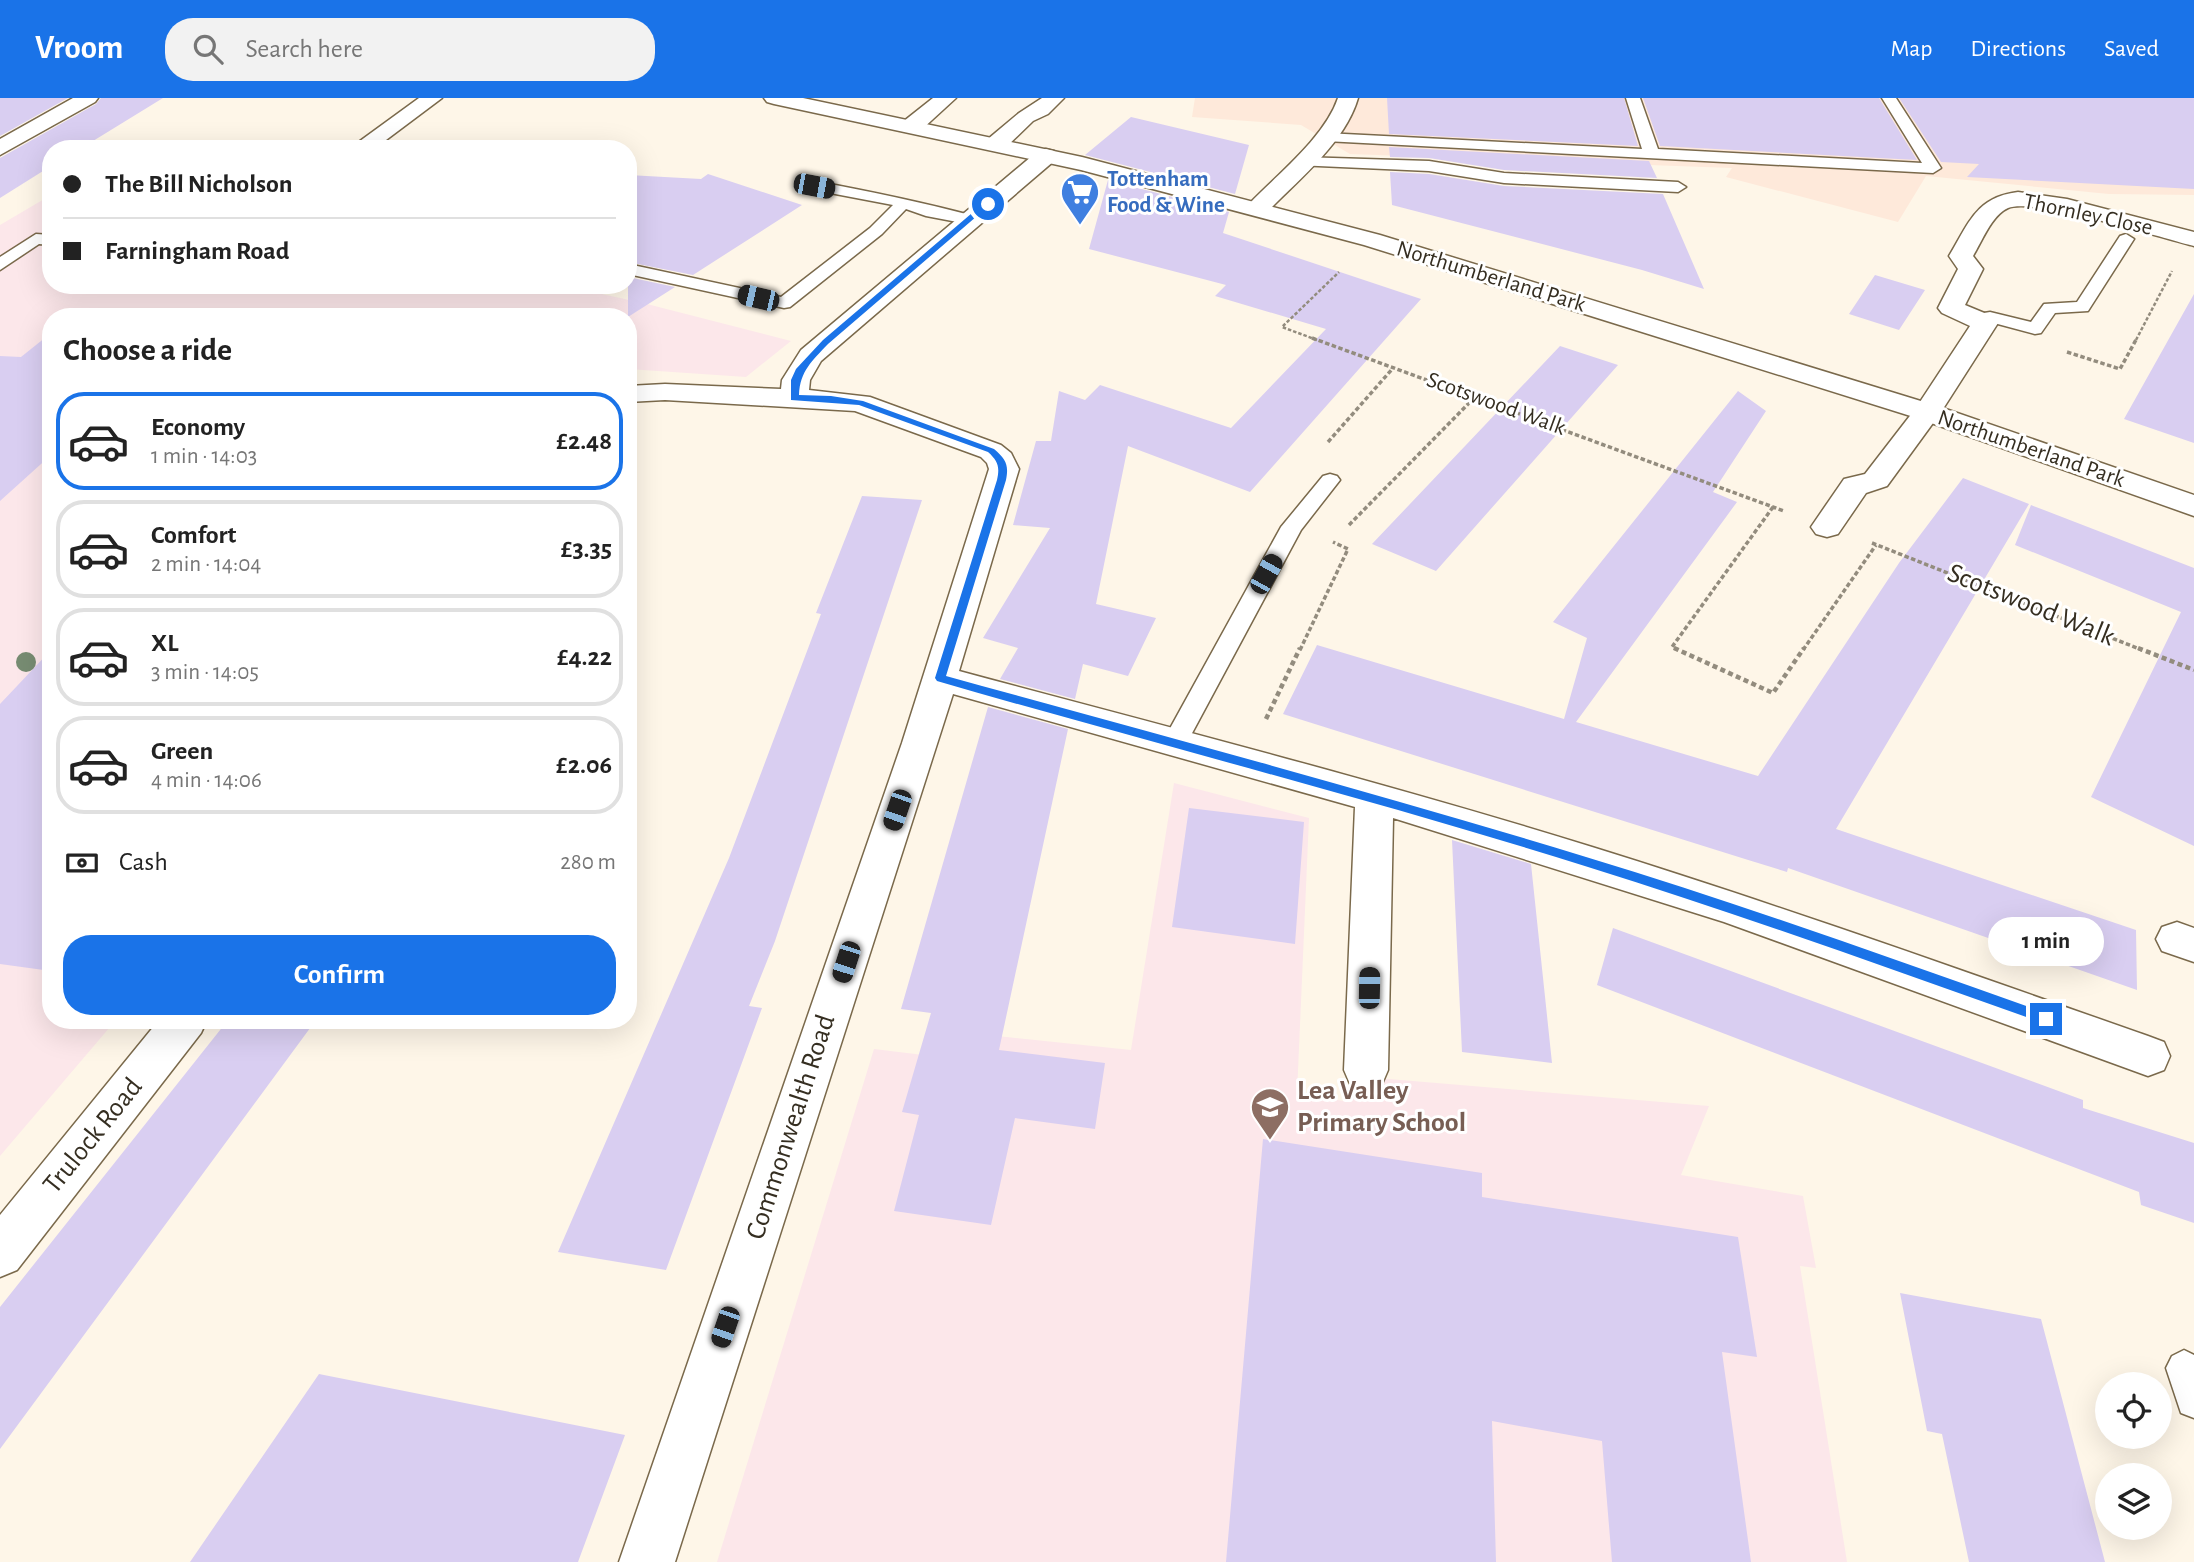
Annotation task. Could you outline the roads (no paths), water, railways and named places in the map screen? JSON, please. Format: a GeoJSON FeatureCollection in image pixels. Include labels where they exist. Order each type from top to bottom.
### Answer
{"type":"FeatureCollection","features":[{"type":"Feature","properties":{"kind":"street"},"geometry":{"type":"LineString","coordinates":[[0,148],[88,98]]}},
{"type":"Feature","properties":{"kind":"street"},"geometry":{"type":"LineString","coordinates":[[373,140],[432,98]]}},
{"type":"Feature","properties":{"kind":"street","name":"Northumberland Park"},"geometry":{"type":"LineString","coordinates":[[774,98],[996,144],[1258,208],[1372,240],[1927,412],[2194,506]]}},
{"type":"Feature","properties":{"kind":"street"},"geometry":{"type":"LineString","coordinates":[[912,126],[946,98]]}},
{"type":"Feature","properties":{"kind":"street"},"geometry":{"type":"LineString","coordinates":[[996,144],[1026,117],[1041,110],[1054,98]]}},
{"type":"Feature","properties":{"kind":"street"},"geometry":{"type":"LineString","coordinates":[[1258,208],[1325,137],[1348,106],[1348,98]]}},
{"type":"Feature","properties":{"kind":"street"},"geometry":{"type":"LineString","coordinates":[[637,392],[794,398],[800,369],[810,356],[968,219],[1046,156]]}},
{"type":"Feature","properties":{"kind":"street","name":"Thornley Close"},"geometry":{"type":"LineString","coordinates":[[1985,323],[1951,309],[1971,269],[1961,256],[1991,210],[2004,201],[2034,201],[2086,210],[2194,239]]}},
{"type":"Feature","properties":{"kind":"street"},"geometry":{"type":"LineString","coordinates":[[1827,527],[1855,486],[1876,480],[1927,412],[1985,323]]}},
{"type":"Feature","properties":{"kind":"street","name":"Commonwealth Road"},"geometry":{"type":"LineString","coordinates":[[647,1562],[940,678],[1004,469],[1001,459],[991,451],[860,403],[831,398],[794,398]]}},
{"type":"Feature","properties":{"kind":"street"},"geometry":{"type":"LineString","coordinates":[[940,678],[1374,799],[1587,862],[1738,910],[2148,1056]]}},
{"type":"Feature","properties":{"kind":"street"},"geometry":{"type":"LineString","coordinates":[[1366,1070],[1374,799]]}},
{"type":"Feature","properties":{"kind":"street","name":"Trulock Road"},"geometry":{"type":"LineString","coordinates":[[0,1253],[179,1029]]}},
{"type":"Feature","properties":{"kind":"lane"},"geometry":{"type":"LineString","coordinates":[[1633,98],[1652,155]]}},
{"type":"Feature","properties":{"kind":"lane"},"geometry":{"type":"LineString","coordinates":[[1325,137],[1933,168],[1889,98]]}},
{"type":"Feature","properties":{"kind":"lane"},"geometry":{"type":"LineString","coordinates":[[1301,162],[1430,166],[1478,171],[1504,178],[1678,187]]}},
{"type":"Feature","properties":{"kind":"lane"},"geometry":{"type":"LineString","coordinates":[[814,186],[904,202],[926,211],[968,219]]}},
{"type":"Feature","properties":{"kind":"lane"},"geometry":{"type":"LineString","coordinates":[[637,271],[784,303],[876,230],[904,202]]}},
{"type":"Feature","properties":{"kind":"lane"},"geometry":{"type":"LineString","coordinates":[[0,265],[36,239],[42,239]]}},
{"type":"Feature","properties":{"kind":"lane"},"geometry":{"type":"LineString","coordinates":[[1985,323],[1990,317],[2035,329],[2050,308],[2082,307],[2126,239]]}},
{"type":"Feature","properties":{"kind":"lane"},"geometry":{"type":"LineString","coordinates":[[1174,743],[1292,527],[1330,480]]}},
{"type":"Feature","properties":{"kind":"place","name":"Tottenham Food & Wine"},"geometry":{"type":"Point","coordinates":[1080,226]}},
{"type":"Feature","properties":{"kind":"place","name":"Lea Valley Primary School"},"geometry":{"type":"Point","coordinates":[1270,1141]}}]}
